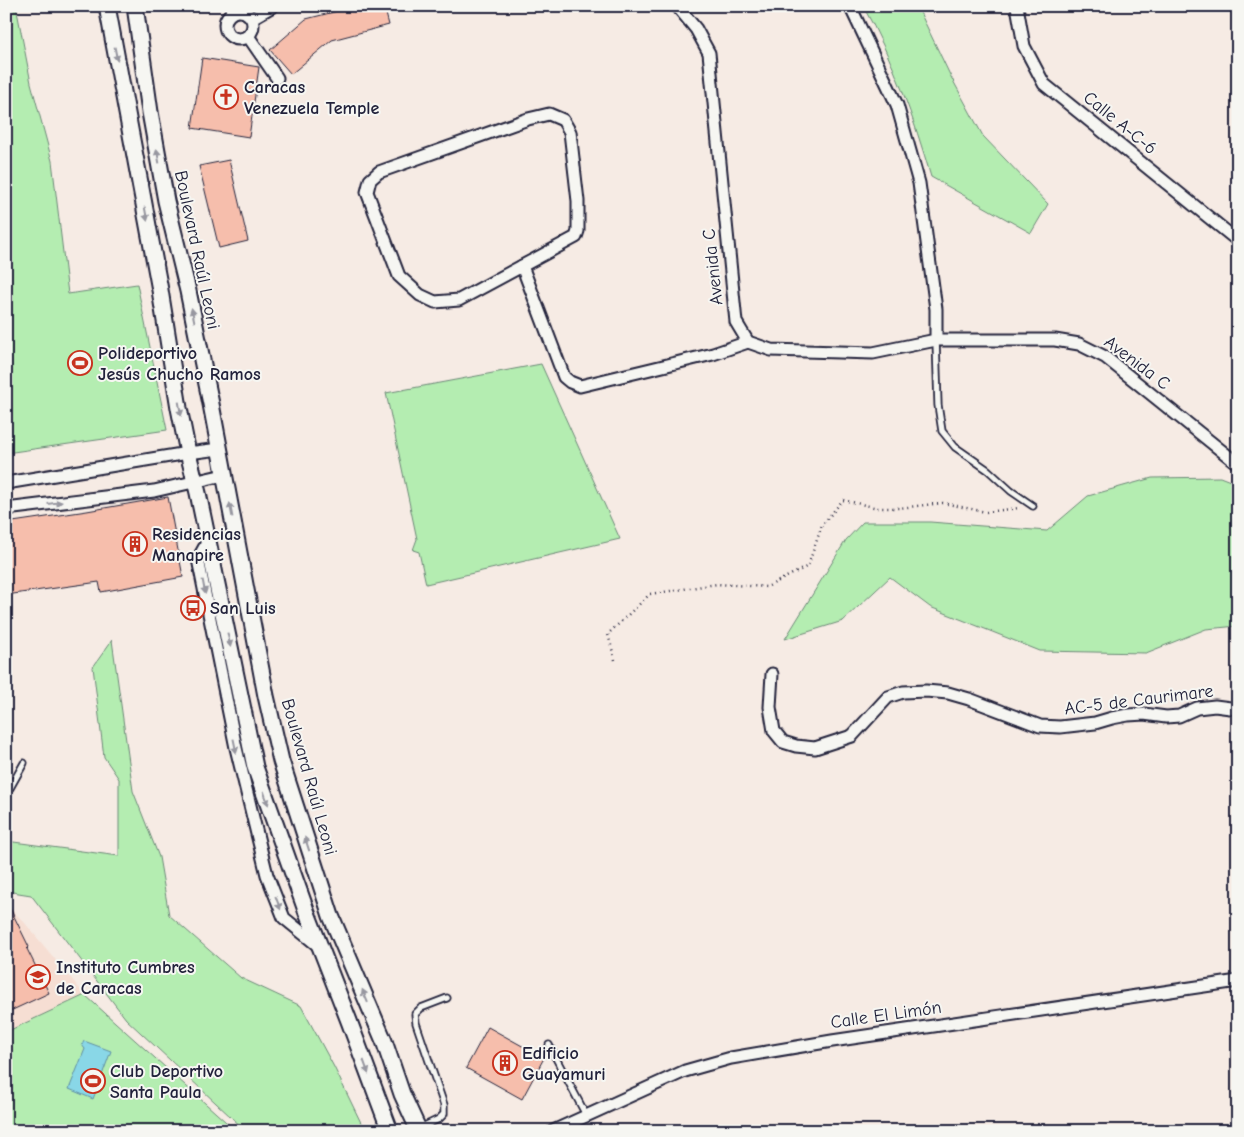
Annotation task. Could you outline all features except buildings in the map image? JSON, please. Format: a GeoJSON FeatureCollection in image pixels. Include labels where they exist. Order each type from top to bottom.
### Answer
{"type":"FeatureCollection","features":[{"type":"Feature","properties":{"kind":"main road"},"geometry":{"type":"LineString","coordinates":[[107,6],[188,452],[255,767],[390,1131]]}},
{"type":"Feature","properties":{"kind":"main road","name":"Boulevard Raúl Leoni"},"geometry":{"type":"LineString","coordinates":[[135,6],[166,201],[188,291],[266,696],[281,761],[331,916],[384,1040],[402,1094],[419,1130]]}},
{"type":"Feature","properties":{"kind":"street"},"geometry":{"type":"LineString","coordinates":[[252,18],[273,6]]}},
{"type":"Feature","properties":{"kind":"street","name":"Avenida C"},"geometry":{"type":"LineString","coordinates":[[677,6],[696,29],[709,53],[736,322],[748,342],[771,350],[873,353],[936,340],[1055,340],[1079,344],[1105,358],[1238,464]]}},
{"type":"Feature","properties":{"kind":"street"},"geometry":{"type":"LineString","coordinates":[[850,6],[896,105],[919,183],[936,309],[936,340]]}},
{"type":"Feature","properties":{"kind":"street","name":"Calle A-C-6"},"geometry":{"type":"LineString","coordinates":[[1017,6],[1024,46],[1044,84],[1238,241]]}},
{"type":"Feature","properties":{"kind":"street"},"geometry":{"type":"LineString","coordinates":[[229,11],[243,12],[252,18],[253,28],[248,36],[235,39],[228,33],[225,25],[229,11]]}},
{"type":"Feature","properties":{"kind":"street"},"geometry":{"type":"LineString","coordinates":[[248,36],[277,78]]}},
{"type":"Feature","properties":{"kind":"street"},"geometry":{"type":"LineString","coordinates":[[549,114],[563,120],[570,132],[578,201],[578,231],[576,236],[570,241],[522,266],[459,300],[435,302],[420,295],[399,276],[367,192],[370,180],[379,172],[528,119],[549,114]]}},
{"type":"Feature","properties":{"kind":"street"},"geometry":{"type":"LineString","coordinates":[[522,266],[564,376],[570,382],[580,386],[713,354],[748,342]]}},
{"type":"Feature","properties":{"kind":"street"},"geometry":{"type":"LineString","coordinates":[[6,483],[188,452],[219,449]]}},
{"type":"Feature","properties":{"kind":"street"},"geometry":{"type":"LineString","coordinates":[[6,509],[154,491],[224,475]]}},
{"type":"Feature","properties":{"kind":"street"},"geometry":{"type":"LineString","coordinates":[[208,541],[198,559],[236,748],[267,875],[284,918],[321,948]]}},
{"type":"Feature","properties":{"kind":"street","name":"AC-5 de Caurimare"},"geometry":{"type":"LineString","coordinates":[[772,674],[770,707],[774,731],[782,742],[815,748],[852,736],[888,696],[903,692],[926,691],[948,694],[968,699],[1040,726],[1060,727],[1095,723],[1128,715],[1179,716],[1197,708],[1215,706],[1238,710]]}},
{"type":"Feature","properties":{"kind":"street","name":"Calle El Limón"},"geometry":{"type":"LineString","coordinates":[[553,1131],[685,1071],[731,1058],[841,1039],[1238,980]]}},
{"type":"Feature","properties":{"kind":"lane"},"geometry":{"type":"LineString","coordinates":[[936,340],[938,405],[942,431],[955,447],[988,470],[1011,491],[1032,506]]}},
{"type":"Feature","properties":{"kind":"lane"},"geometry":{"type":"LineString","coordinates":[[6,791],[10,788],[24,763]]}},
{"type":"Feature","properties":{"kind":"lane"},"geometry":{"type":"LineString","coordinates":[[419,1130],[439,1119],[444,1114],[444,1105],[416,1023],[415,1014],[421,1008],[447,998]]}},
{"type":"Feature","properties":{"kind":"lane"},"geometry":{"type":"LineString","coordinates":[[549,1045],[586,1115]]}},
{"type":"Feature","properties":{"kind":"path"},"geometry":{"type":"LineString","coordinates":[[616,660],[608,634],[650,594],[717,584],[766,587],[808,566],[822,526],[843,500],[878,508],[943,504],[986,512],[1032,506]]}},
{"type":"Feature","properties":{"kind":"shaded area","name":"Instituto Cumbres de Caracas"},"geometry":{"type":"Polygon","coordinates":[[[6,904],[24,922],[85,995],[6,1032],[6,904]]]}},
{"type":"Feature","properties":{"kind":"green space","name":"Polideportivo Jesús Chucho Ramos"},"geometry":{"type":"Polygon","coordinates":[[[6,6],[16,6],[31,83],[52,161],[68,294],[137,284],[167,430],[6,453],[6,6]]]}},
{"type":"Feature","properties":{"kind":"green space"},"geometry":{"type":"Polygon","coordinates":[[[863,6],[917,6],[950,75],[983,136],[1048,204],[1031,233],[931,177],[902,90],[884,47],[863,6]]]}},
{"type":"Feature","properties":{"kind":"green space"},"geometry":{"type":"Polygon","coordinates":[[[541,364],[620,539],[426,584],[419,552],[413,550],[417,539],[386,393],[541,364]]]}},
{"type":"Feature","properties":{"kind":"green space"},"geometry":{"type":"Polygon","coordinates":[[[1220,477],[1238,484],[1238,626],[1206,629],[1146,653],[1040,651],[930,607],[890,577],[843,621],[785,639],[846,540],[863,522],[930,522],[1047,531],[1088,496],[1152,478],[1220,477]]]}},
{"type":"Feature","properties":{"kind":"green space"},"geometry":{"type":"Polygon","coordinates":[[[112,640],[133,791],[159,857],[169,915],[241,978],[301,1006],[334,1067],[365,1131],[246,1131],[126,1019],[31,895],[6,891],[6,841],[119,856],[119,779],[104,757],[93,667],[112,640]]]}},
{"type":"Feature","properties":{"kind":"green space","name":"Club Deportivo Santa Paula"},"geometry":{"type":"Polygon","coordinates":[[[85,995],[236,1131],[6,1131],[6,1032],[85,995]]]}},
{"type":"Feature","properties":{"kind":"water"},"geometry":{"type":"Polygon","coordinates":[[[84,1041],[111,1051],[93,1099],[69,1089],[85,1049],[82,1045],[84,1041]]]}},
{"type":"Feature","properties":{"kind":"place","name":"Caracas Venezuela Temple"},"geometry":{"type":"Point","coordinates":[226,97]}},
{"type":"Feature","properties":{"kind":"place","name":"Polideportivo Jesús Chucho Ramos"},"geometry":{"type":"Point","coordinates":[80,363]}},
{"type":"Feature","properties":{"kind":"place","name":"Residencias Manapire"},"geometry":{"type":"Point","coordinates":[135,544]}},
{"type":"Feature","properties":{"kind":"place","name":"San Luis"},"geometry":{"type":"Point","coordinates":[193,608]}},
{"type":"Feature","properties":{"kind":"place","name":"Instituto Cumbres de Caracas"},"geometry":{"type":"Point","coordinates":[38,977]}},
{"type":"Feature","properties":{"kind":"place","name":"Edificio Guayamuri"},"geometry":{"type":"Point","coordinates":[505,1063]}},
{"type":"Feature","properties":{"kind":"place","name":"Club Deportivo Santa Paula"},"geometry":{"type":"Point","coordinates":[93,1081]}}]}
